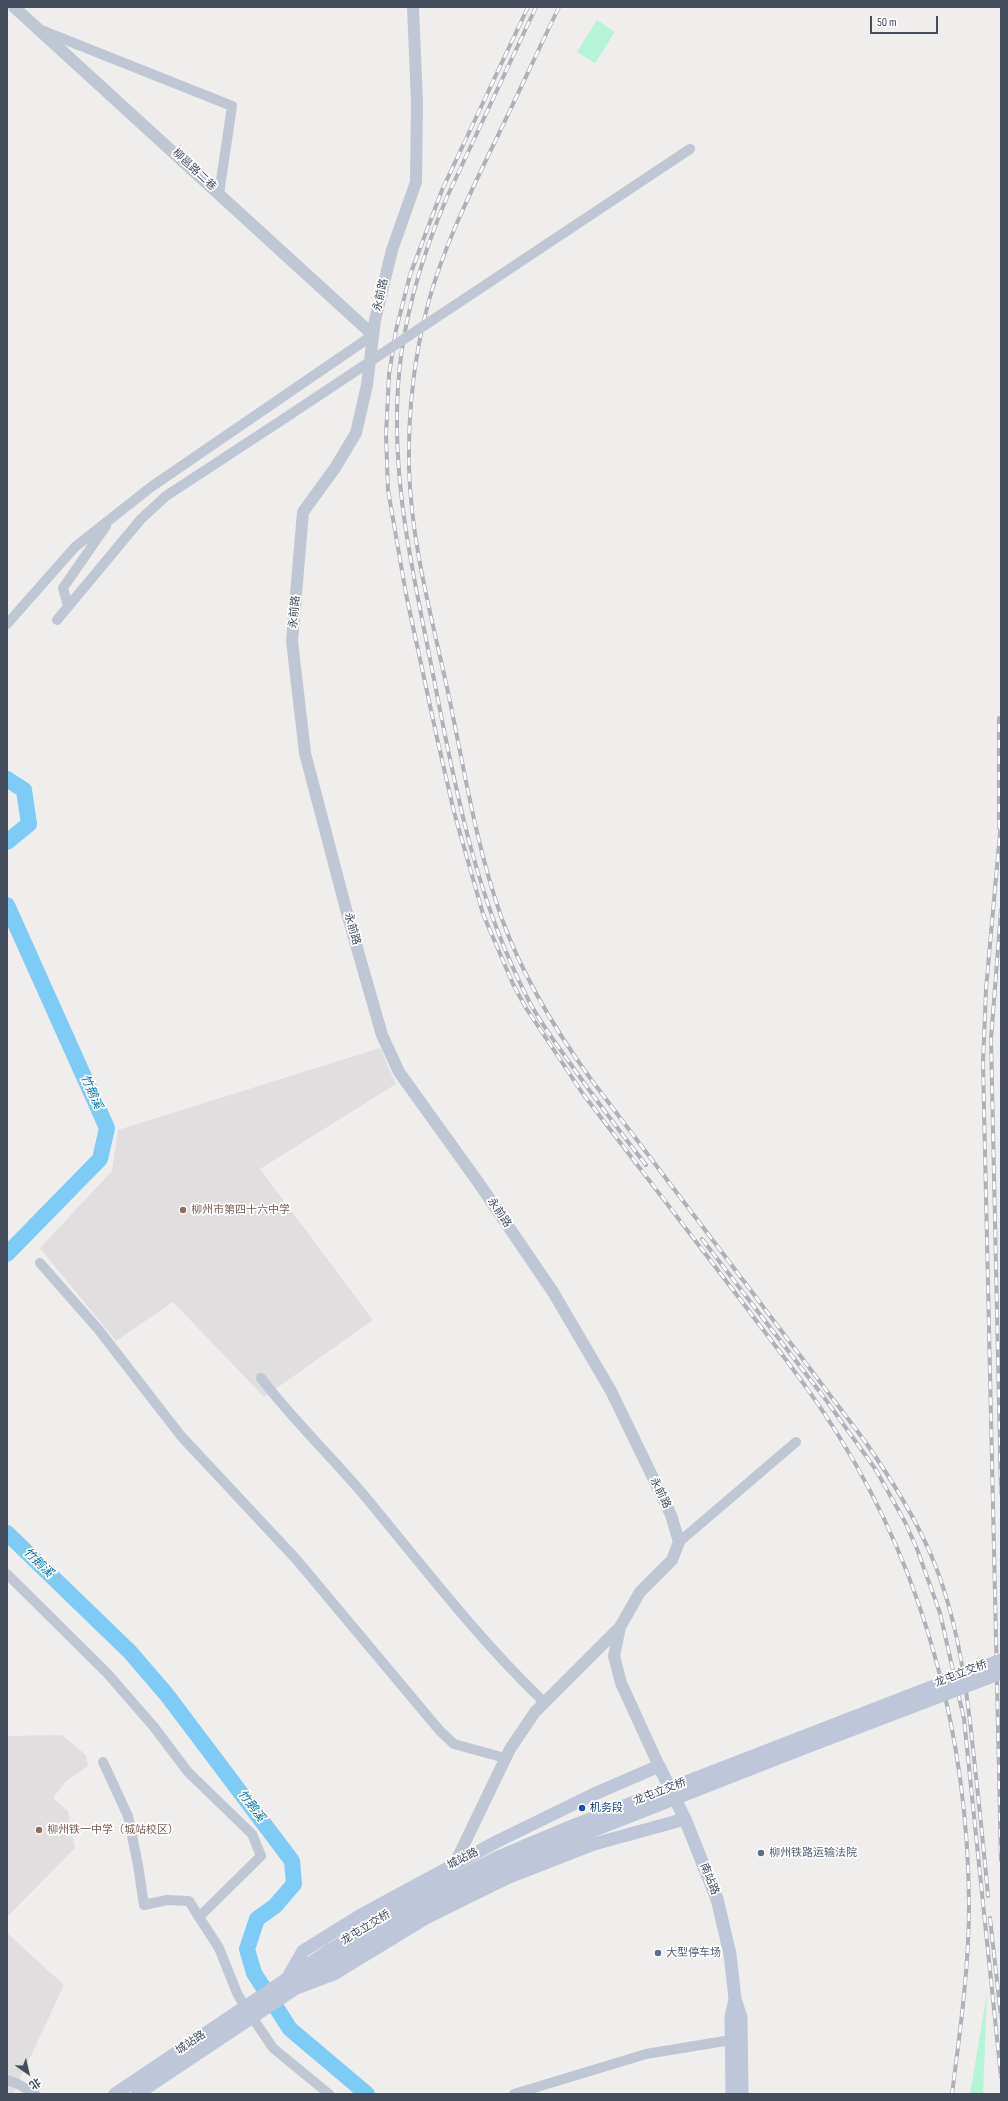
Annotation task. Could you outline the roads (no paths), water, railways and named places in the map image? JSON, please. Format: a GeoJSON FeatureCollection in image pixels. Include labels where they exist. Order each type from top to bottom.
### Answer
{"type":"FeatureCollection","features":[{"type":"Feature","properties":{"kind":"main road","name":"龙屯立交桥"},"geometry":{"type":"LineString","coordinates":[[330,1950],[411,1901],[496,1858],[609,1812],[1001,1660]]}},
{"type":"Feature","properties":{"kind":"main road","name":"龙屯立交桥"},"geometry":{"type":"LineString","coordinates":[[341,1958],[415,1913],[507,1867],[577,1837],[1001,1673]]}},
{"type":"Feature","properties":{"kind":"main road","name":"南站路"},"geometry":{"type":"LineString","coordinates":[[659,1766],[685,1819],[717,1899],[730,1954],[735,1999],[741,2017],[742,2094]]}},
{"type":"Feature","properties":{"kind":"main road","name":"城站路"},"geometry":{"type":"LineString","coordinates":[[288,1985],[303,1951],[361,1915],[455,1863],[592,1795],[659,1766]]}},
{"type":"Feature","properties":{"kind":"main road","name":"城站路"},"geometry":{"type":"LineString","coordinates":[[288,1985],[334,1974],[426,1918],[513,1875],[594,1844],[685,1819]]}},
{"type":"Feature","properties":{"kind":"main road","name":"城站路"},"geometry":{"type":"LineString","coordinates":[[138,2094],[288,1985],[330,1950]]}},
{"type":"Feature","properties":{"kind":"main road","name":"城站路"},"geometry":{"type":"LineString","coordinates":[[288,1985],[341,1958]]}},
{"type":"Feature","properties":{"kind":"main road","name":"南站路"},"geometry":{"type":"LineString","coordinates":[[732,2094],[731,2017],[735,1999]]}},
{"type":"Feature","properties":{"kind":"main road","name":"城站路"},"geometry":{"type":"LineString","coordinates":[[115,2094],[252,2010]]}},
{"type":"Feature","properties":{"kind":"street","name":"柳邕路二巷"},"geometry":{"type":"LineString","coordinates":[[14,7],[373,335]]}},
{"type":"Feature","properties":{"kind":"street","name":"永前路"},"geometry":{"type":"LineString","coordinates":[[413,7],[417,102],[416,182],[392,250],[373,335],[367,385],[356,433],[335,468],[303,512],[292,640],[305,753],[347,913],[380,1027],[399,1072],[478,1182],[553,1292],[611,1391],[671,1515],[679,1542]]}},
{"type":"Feature","properties":{"kind":"street"},"geometry":{"type":"LineString","coordinates":[[39,29],[232,106],[220,194]]}},
{"type":"Feature","properties":{"kind":"street"},"geometry":{"type":"LineString","coordinates":[[57,620],[141,519],[166,496],[690,149]]}},
{"type":"Feature","properties":{"kind":"street"},"geometry":{"type":"LineString","coordinates":[[7,624],[75,547],[113,516],[151,487],[373,335]]}},
{"type":"Feature","properties":{"kind":"street"},"geometry":{"type":"LineString","coordinates":[[68,606],[63,588],[113,516]]}},
{"type":"Feature","properties":{"kind":"street"},"geometry":{"type":"LineString","coordinates":[[40,1262],[98,1329],[181,1436],[296,1559],[440,1731],[454,1744],[505,1758]]}},
{"type":"Feature","properties":{"kind":"street"},"geometry":{"type":"LineString","coordinates":[[260,1378],[281,1405],[359,1490],[510,1669],[545,1703]]}},
{"type":"Feature","properties":{"kind":"street"},"geometry":{"type":"LineString","coordinates":[[455,1863],[505,1758],[535,1712],[620,1627],[640,1592],[672,1560],[679,1542],[796,1442]]}},
{"type":"Feature","properties":{"kind":"street"},"geometry":{"type":"LineString","coordinates":[[7,1574],[107,1673],[154,1726],[188,1772],[252,1834],[261,1856],[199,1917]]}},
{"type":"Feature","properties":{"kind":"street"},"geometry":{"type":"LineString","coordinates":[[620,1627],[614,1656],[621,1683],[659,1766]]}},
{"type":"Feature","properties":{"kind":"street"},"geometry":{"type":"LineString","coordinates":[[103,1762],[128,1816],[144,1905],[168,1900],[188,1901],[219,1948],[237,1993],[252,2010],[273,2048],[329,2094]]}},
{"type":"Feature","properties":{"kind":"street"},"geometry":{"type":"LineString","coordinates":[[514,2094],[646,2054],[731,2040]]}},
{"type":"Feature","properties":{"kind":"street"},"geometry":{"type":"LineString","coordinates":[[7,2080],[18,2084],[35,2094]]}},
{"type":"Feature","properties":{"kind":"waterway","name":"竹鹅溪"},"geometry":{"type":"LineString","coordinates":[[7,779],[24,790],[29,824],[7,842]]}},
{"type":"Feature","properties":{"kind":"waterway","name":"竹鹅溪"},"geometry":{"type":"LineString","coordinates":[[7,905],[107,1128],[100,1159],[7,1254]]}},
{"type":"Feature","properties":{"kind":"waterway","name":"竹鹅溪"},"geometry":{"type":"LineString","coordinates":[[7,1533],[130,1652],[167,1695],[292,1861],[294,1884],[275,1906],[257,1919],[247,1949],[254,1973],[290,2029],[367,2094]]}},
{"type":"Feature","properties":{"kind":"railway"},"geometry":{"type":"LineString","coordinates":[[528,7],[442,190],[410,275],[396,330],[389,375],[386,435],[388,490],[406,594],[454,812],[483,914],[513,984],[526,1008],[583,1094],[782,1355],[829,1421],[870,1492],[897,1547],[919,1604],[937,1663],[951,1723],[961,1783],[967,1844],[969,1929],[964,2000],[952,2094]]}},
{"type":"Feature","properties":{"kind":"railway"},"geometry":{"type":"LineString","coordinates":[[536,7],[447,197],[429,243],[414,290],[408,314],[400,362],[398,387],[397,422],[401,490],[410,558],[447,747],[467,834],[493,919],[529,1001],[539,1018],[590,1091],[646,1165]]}},
{"type":"Feature","properties":{"kind":"railway"},"geometry":{"type":"LineString","coordinates":[[559,7],[471,192],[447,247],[423,324],[413,385],[409,467],[414,524],[423,581],[448,692],[465,778],[485,863],[502,919],[510,940],[540,1002],[590,1078],[864,1440],[883,1468],[917,1525],[940,1579],[955,1629],[960,1654],[971,1732],[988,1896]]}},
{"type":"Feature","properties":{"kind":"railway"},"geometry":{"type":"LineString","coordinates":[[999,718],[999,828]]}},
{"type":"Feature","properties":{"kind":"railway"},"geometry":{"type":"LineString","coordinates":[[1001,822],[986,989],[983,1063],[1001,1860]]}},
{"type":"Feature","properties":{"kind":"railway"},"geometry":{"type":"LineString","coordinates":[[1001,910],[991,1039],[1001,1493]]}},
{"type":"Feature","properties":{"kind":"railway"},"geometry":{"type":"LineString","coordinates":[[702,1239],[826,1400],[876,1470],[905,1522],[917,1549],[940,1613],[964,1719],[1001,2077]]}},
{"type":"Feature","properties":{"kind":"railway"},"geometry":{"type":"LineString","coordinates":[[990,1918],[1001,2017]]}},
{"type":"Feature","properties":{"kind":"place","name":"柳州市第四十六中学"},"geometry":{"type":"Point","coordinates":[183,1210]}},
{"type":"Feature","properties":{"kind":"place","name":"机务段"},"geometry":{"type":"Point","coordinates":[582,1808]}},
{"type":"Feature","properties":{"kind":"place","name":"柳州铁一中学（城站校区）"},"geometry":{"type":"Point","coordinates":[39,1830]}},
{"type":"Feature","properties":{"kind":"place","name":"柳州铁路运输法院"},"geometry":{"type":"Point","coordinates":[761,1853]}},
{"type":"Feature","properties":{"kind":"place","name":"大型停车场"},"geometry":{"type":"Point","coordinates":[658,1953]}}]}
